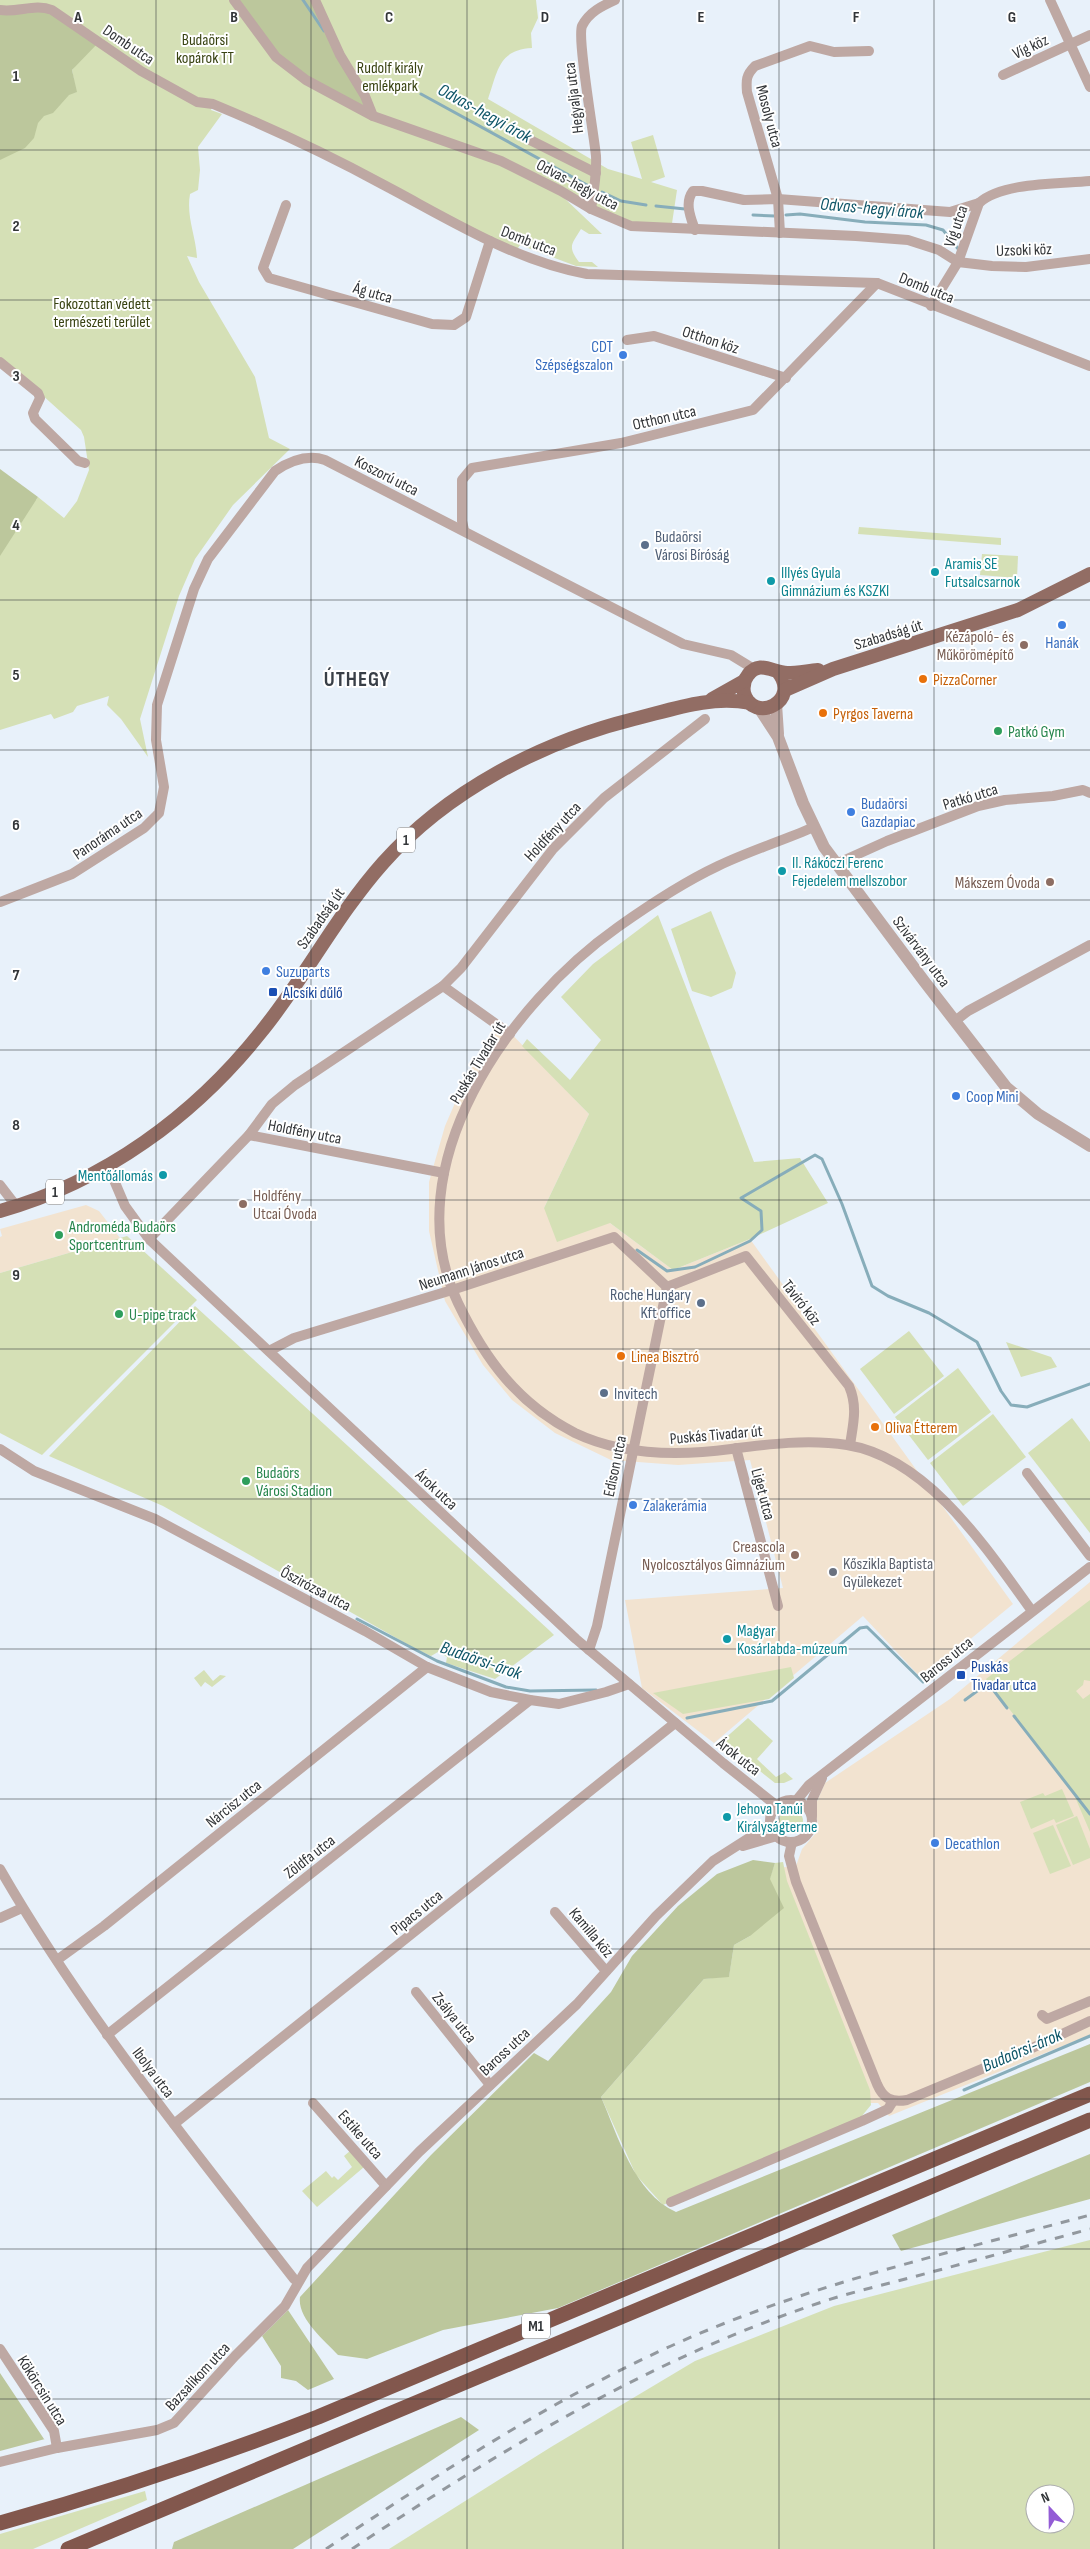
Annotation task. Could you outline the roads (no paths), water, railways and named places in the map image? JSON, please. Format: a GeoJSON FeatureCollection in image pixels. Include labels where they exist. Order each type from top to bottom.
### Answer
{"type":"FeatureCollection","features":[{"type":"Feature","properties":{"kind":"highway","name":"M1"},"geometry":{"type":"LineString","coordinates":[[0,2524],[105,2494],[229,2452],[318,2417],[1090,2094]]}},
{"type":"Feature","properties":{"kind":"highway","name":"M1"},"geometry":{"type":"LineString","coordinates":[[68,2549],[1090,2120]]}},
{"type":"Feature","properties":{"kind":"main road","name":"Szabadság út"},"geometry":{"type":"LineString","coordinates":[[785,690],[833,669],[1004,615],[1090,574]]}},
{"type":"Feature","properties":{"kind":"main road","name":"Szabadság út"},"geometry":{"type":"LineString","coordinates":[[706,702],[744,681],[754,669],[766,667],[777,672],[833,669]]}},
{"type":"Feature","properties":{"kind":"main road"},"geometry":{"type":"LineString","coordinates":[[776,704],[785,690],[782,676],[777,672]]}},
{"type":"Feature","properties":{"kind":"main road"},"geometry":{"type":"LineString","coordinates":[[744,681],[745,696],[754,705]]}},
{"type":"Feature","properties":{"kind":"main road","name":"Szabadság út"},"geometry":{"type":"LineString","coordinates":[[0,1212],[60,1190],[108,1166],[167,1126],[232,1066],[262,1031],[333,928],[382,864],[447,806],[515,764],[606,726],[706,702],[729,700],[754,705],[776,704]]}},
{"type":"Feature","properties":{"kind":"street","name":"Odvas-hegy utca"},"geometry":{"type":"LineString","coordinates":[[234,0],[267,46],[289,69],[306,80],[373,116],[501,161],[562,191],[591,209],[631,226],[908,240],[939,250],[958,262]]}},
{"type":"Feature","properties":{"kind":"street"},"geometry":{"type":"LineString","coordinates":[[315,0],[340,55],[365,96],[373,116]]}},
{"type":"Feature","properties":{"kind":"street","name":"Hegyalja utca"},"geometry":{"type":"LineString","coordinates":[[591,209],[596,174],[581,28],[589,15],[615,0]]}},
{"type":"Feature","properties":{"kind":"street","name":"Víg köz"},"geometry":{"type":"LineString","coordinates":[[1050,0],[1090,87]]}},
{"type":"Feature","properties":{"kind":"street","name":"Domb utca"},"geometry":{"type":"LineString","coordinates":[[0,10],[9,12],[39,7],[52,10],[140,71],[197,102],[213,104],[318,150],[490,241],[566,270],[587,274],[877,283],[931,306],[1090,366]]}},
{"type":"Feature","properties":{"kind":"street","name":"Víg köz"},"geometry":{"type":"LineString","coordinates":[[1003,76],[1090,35]]}},
{"type":"Feature","properties":{"kind":"street","name":"Mosoly utca"},"geometry":{"type":"LineString","coordinates":[[780,233],[778,199],[747,92],[746,80],[748,73],[755,66],[810,46],[834,52],[869,51]]}},
{"type":"Feature","properties":{"kind":"street","name":"Odvas-hegy utca"},"geometry":{"type":"LineString","coordinates":[[520,135],[596,174]]}},
{"type":"Feature","properties":{"kind":"street","name":"Víg utca"},"geometry":{"type":"LineString","coordinates":[[931,306],[958,262],[979,203],[995,193],[1008,189],[1090,181]]}},
{"type":"Feature","properties":{"kind":"street"},"geometry":{"type":"LineString","coordinates":[[694,230],[689,209],[689,196],[693,191],[702,191],[744,200],[778,199],[950,212],[979,203]]}},
{"type":"Feature","properties":{"kind":"street","name":"Ág utca"},"geometry":{"type":"LineString","coordinates":[[286,205],[263,268],[269,278],[432,324],[454,326],[466,317],[490,241]]}},
{"type":"Feature","properties":{"kind":"street","name":"Uzsoki köz"},"geometry":{"type":"LineString","coordinates":[[958,262],[1026,267],[1090,260]]}},
{"type":"Feature","properties":{"kind":"street","name":"Otthon utca"},"geometry":{"type":"LineString","coordinates":[[464,530],[462,521],[462,480],[472,468],[621,442],[742,414],[760,405],[877,283]]}},
{"type":"Feature","properties":{"kind":"street","name":"Otthon köz"},"geometry":{"type":"LineString","coordinates":[[627,340],[654,336],[786,378]]}},
{"type":"Feature","properties":{"kind":"street"},"geometry":{"type":"LineString","coordinates":[[0,362],[38,393],[40,398],[33,413],[35,419],[78,461],[85,462]]}},
{"type":"Feature","properties":{"kind":"street","name":"Koszorú utca"},"geometry":{"type":"LineString","coordinates":[[156,740],[157,705],[201,572],[208,559],[275,471],[287,463],[307,458],[320,458],[464,530],[683,644],[731,655],[754,669]]}},
{"type":"Feature","properties":{"kind":"street","name":"Szivárvány utca"},"geometry":{"type":"LineString","coordinates":[[776,704],[778,737]]}},
{"type":"Feature","properties":{"kind":"street","name":"Szivárvány utca"},"geometry":{"type":"LineString","coordinates":[[754,705],[778,737],[814,827],[836,864],[1006,1088],[1038,1114],[1090,1146]]}},
{"type":"Feature","properties":{"kind":"street","name":"Holdfény utca"},"geometry":{"type":"LineString","coordinates":[[149,1239],[249,1135],[272,1104],[295,1085],[444,986],[461,968],[553,849],[604,798],[705,719]]}},
{"type":"Feature","properties":{"kind":"street","name":"Panoráma utca"},"geometry":{"type":"LineString","coordinates":[[0,902],[72,874],[153,821],[159,813],[164,787],[156,740]]}},
{"type":"Feature","properties":{"kind":"street","name":"Patkó utca"},"geometry":{"type":"LineString","coordinates":[[836,864],[978,806],[1006,800],[1053,796],[1083,790],[1090,793]]}},
{"type":"Feature","properties":{"kind":"street","name":"Puskás Tivadar út"},"geometry":{"type":"LineString","coordinates":[[814,827],[708,870],[619,926],[558,978],[510,1034],[469,1098],[459,1122],[444,1173],[441,1229],[446,1268],[452,1290],[475,1337],[491,1363],[522,1396],[576,1433],[593,1440],[656,1454],[697,1454],[736,1448],[805,1442],[850,1445],[886,1458],[920,1479],[957,1513],[1032,1611]]}},
{"type":"Feature","properties":{"kind":"street"},"geometry":{"type":"LineString","coordinates":[[955,1021],[968,1011],[1090,945]]}},
{"type":"Feature","properties":{"kind":"street"},"geometry":{"type":"LineString","coordinates":[[444,986],[510,1034]]}},
{"type":"Feature","properties":{"kind":"street","name":"Holdfény utca"},"geometry":{"type":"LineString","coordinates":[[249,1135],[444,1173]]}},
{"type":"Feature","properties":{"kind":"street","name":"Árok utca"},"geometry":{"type":"LineString","coordinates":[[108,1166],[125,1206],[149,1239],[589,1650],[675,1724],[777,1806]]}},
{"type":"Feature","properties":{"kind":"street"},"geometry":{"type":"LineString","coordinates":[[0,1185],[16,1207]]}},
{"type":"Feature","properties":{"kind":"street","name":"Neumann János utca"},"geometry":{"type":"LineString","coordinates":[[269,1351],[294,1338],[452,1290],[614,1237],[667,1287]]}},
{"type":"Feature","properties":{"kind":"street","name":"Távíró köz"},"geometry":{"type":"LineString","coordinates":[[667,1287],[746,1256],[849,1386],[855,1400],[856,1411],[850,1445]]}},
{"type":"Feature","properties":{"kind":"street","name":"Edison utca"},"geometry":{"type":"LineString","coordinates":[[589,1650],[597,1626],[667,1287]]}},
{"type":"Feature","properties":{"kind":"street","name":"Liget utca"},"geometry":{"type":"LineString","coordinates":[[736,1448],[778,1606]]}},
{"type":"Feature","properties":{"kind":"street","name":"Őszirózsa utca"},"geometry":{"type":"LineString","coordinates":[[0,1449],[34,1471],[126,1506],[170,1526],[365,1631],[427,1667],[491,1692],[559,1704],[606,1692],[628,1684]]}},
{"type":"Feature","properties":{"kind":"street"},"geometry":{"type":"LineString","coordinates":[[1027,1473],[1090,1556]]}},
{"type":"Feature","properties":{"kind":"street","name":"Baross utca"},"geometry":{"type":"LineString","coordinates":[[796,1801],[809,1786],[1090,1567]]}},
{"type":"Feature","properties":{"kind":"street","name":"Nárcisz utca"},"geometry":{"type":"LineString","coordinates":[[56,1960],[111,1920],[427,1667]]}},
{"type":"Feature","properties":{"kind":"street","name":"Zöldfa utca"},"geometry":{"type":"LineString","coordinates":[[107,2035],[530,1700]]}},
{"type":"Feature","properties":{"kind":"street","name":"Pipacs utca"},"geometry":{"type":"LineString","coordinates":[[174,2124],[675,1724]]}},
{"type":"Feature","properties":{"kind":"street","name":"Baross utca"},"geometry":{"type":"LineString","coordinates":[[812,1817],[812,1800],[822,1777]]}},
{"type":"Feature","properties":{"kind":"street"},"geometry":{"type":"LineString","coordinates":[[786,1801],[796,1801],[803,1804],[812,1817],[812,1826],[807,1835],[792,1842],[777,1836],[771,1824],[773,1811],[777,1806],[786,1801]]}},
{"type":"Feature","properties":{"kind":"street","name":"Baross utca"},"geometry":{"type":"LineString","coordinates":[[298,2281],[307,2268],[386,2186],[577,2004],[656,1916],[713,1862],[771,1824]]}},
{"type":"Feature","properties":{"kind":"street","name":"Baross utca"},"geometry":{"type":"LineString","coordinates":[[735,1848],[777,1836]]}},
{"type":"Feature","properties":{"kind":"street"},"geometry":{"type":"LineString","coordinates":[[792,1842],[790,1856],[796,1882],[877,2084],[884,2096],[893,2101],[907,2100],[1030,2049],[1090,2021]]}},
{"type":"Feature","properties":{"kind":"street","name":"Ibolya utca"},"geometry":{"type":"LineString","coordinates":[[0,1869],[22,1908],[107,2035],[294,2279],[298,2281]]}},
{"type":"Feature","properties":{"kind":"street"},"geometry":{"type":"LineString","coordinates":[[0,1918],[22,1908]]}},
{"type":"Feature","properties":{"kind":"street","name":"Kamilla köz"},"geometry":{"type":"LineString","coordinates":[[555,1912],[606,1971]]}},
{"type":"Feature","properties":{"kind":"street","name":"Zsálya utca"},"geometry":{"type":"LineString","coordinates":[[416,1992],[490,2085]]}},
{"type":"Feature","properties":{"kind":"street"},"geometry":{"type":"LineString","coordinates":[[1042,2015],[1047,2018],[1090,2001]]}},
{"type":"Feature","properties":{"kind":"street"},"geometry":{"type":"LineString","coordinates":[[671,2202],[862,2121],[888,2109],[893,2101]]}},
{"type":"Feature","properties":{"kind":"street","name":"Estike utca"},"geometry":{"type":"LineString","coordinates":[[313,2103],[386,2186]]}},
{"type":"Feature","properties":{"kind":"street","name":"Bazsalikom utca"},"geometry":{"type":"LineString","coordinates":[[0,2462],[57,2448],[157,2430],[174,2423],[235,2356],[285,2306],[298,2281]]}},
{"type":"Feature","properties":{"kind":"street","name":"Kökörcsin utca"},"geometry":{"type":"LineString","coordinates":[[0,2349],[54,2431],[57,2448]]}},
{"type":"Feature","properties":{"kind":"waterway","name":"Odvas-hegyi árok"},"geometry":{"type":"LineString","coordinates":[[303,0],[324,31]]}},
{"type":"Feature","properties":{"kind":"waterway","name":"Odvas-hegyi árok"},"geometry":{"type":"LineString","coordinates":[[421,94],[587,185]]}},
{"type":"Feature","properties":{"kind":"waterway","name":"Odvas-hegyi árok"},"geometry":{"type":"LineString","coordinates":[[602,192],[621,201],[646,205]]}},
{"type":"Feature","properties":{"kind":"waterway","name":"Odvas-hegyi árok"},"geometry":{"type":"LineString","coordinates":[[656,206],[685,209]]}},
{"type":"Feature","properties":{"kind":"waterway","name":"Odvas-hegyi árok"},"geometry":{"type":"LineString","coordinates":[[786,215],[800,214],[865,222],[926,225],[943,230],[959,250]]}},
{"type":"Feature","properties":{"kind":"waterway","name":"Odvas-hegyi árok"},"geometry":{"type":"LineString","coordinates":[[753,215],[775,216]]}},
{"type":"Feature","properties":{"kind":"waterway"},"geometry":{"type":"LineString","coordinates":[[637,1250],[667,1271],[695,1267],[750,1241],[762,1230],[761,1211],[741,1198],[815,1155],[822,1159],[842,1204],[872,1286],[888,1296],[929,1313],[977,1342],[1001,1391],[1011,1405],[1027,1407],[1090,1384]]}},
{"type":"Feature","properties":{"kind":"waterway","name":"Budaörsi-árok"},"geometry":{"type":"LineString","coordinates":[[357,1619],[437,1661],[506,1687],[530,1691],[596,1690]]}},
{"type":"Feature","properties":{"kind":"waterway","name":"Budaörsi-árok"},"geometry":{"type":"LineString","coordinates":[[687,1718],[772,1701],[860,1628],[867,1627],[923,1682]]}},
{"type":"Feature","properties":{"kind":"waterway","name":"Budaörsi-árok"},"geometry":{"type":"LineString","coordinates":[[965,1700],[988,1683],[1007,1708]]}},
{"type":"Feature","properties":{"kind":"waterway","name":"Budaörsi-árok"},"geometry":{"type":"LineString","coordinates":[[1014,1716],[1090,1814]]}},
{"type":"Feature","properties":{"kind":"waterway","name":"Budaörsi-árok"},"geometry":{"type":"LineString","coordinates":[[964,2090],[1090,2036]]}},
{"type":"Feature","properties":{"kind":"railway"},"geometry":{"type":"LineString","coordinates":[[326,2549],[494,2440],[626,2367],[671,2346],[722,2324],[825,2288],[931,2257],[1090,2215]]}},
{"type":"Feature","properties":{"kind":"railway"},"geometry":{"type":"LineString","coordinates":[[352,2549],[464,2477],[577,2410],[695,2352],[756,2326],[830,2299],[1090,2229]]}},
{"type":"Feature","properties":{"kind":"place","name":"CDT Szépségszalon"},"geometry":{"type":"Point","coordinates":[623,355]}},
{"type":"Feature","properties":{"kind":"place","name":"Budaörsi Városi Bíróság"},"geometry":{"type":"Point","coordinates":[645,545]}},
{"type":"Feature","properties":{"kind":"place","name":"Aramis SE Futsalcsarnok"},"geometry":{"type":"Point","coordinates":[935,572]}},
{"type":"Feature","properties":{"kind":"place","name":"Illyés Gyula Gimnázium és KSZKI"},"geometry":{"type":"Point","coordinates":[771,581]}},
{"type":"Feature","properties":{"kind":"place","name":"Hanák"},"geometry":{"type":"Point","coordinates":[1062,625]}},
{"type":"Feature","properties":{"kind":"place","name":"Kézápoló- és Műkörömépítő"},"geometry":{"type":"Point","coordinates":[1024,645]}},
{"type":"Feature","properties":{"kind":"place","name":"PizzaCorner"},"geometry":{"type":"Point","coordinates":[923,679]}},
{"type":"Feature","properties":{"kind":"place","name":"Pyrgos Taverna"},"geometry":{"type":"Point","coordinates":[823,713]}},
{"type":"Feature","properties":{"kind":"place","name":"Patkó Gym"},"geometry":{"type":"Point","coordinates":[998,731]}},
{"type":"Feature","properties":{"kind":"place","name":"Budaörsi Gazdapiac"},"geometry":{"type":"Point","coordinates":[851,812]}},
{"type":"Feature","properties":{"kind":"place","name":"II. Rákóczi Ferenc Fejedelem mellszobor"},"geometry":{"type":"Point","coordinates":[782,871]}},
{"type":"Feature","properties":{"kind":"place","name":"Mákszem Óvoda"},"geometry":{"type":"Point","coordinates":[1050,882]}},
{"type":"Feature","properties":{"kind":"place","name":"Suzuparts"},"geometry":{"type":"Point","coordinates":[266,971]}},
{"type":"Feature","properties":{"kind":"place","name":"Alcsíki dűlő"},"geometry":{"type":"Point","coordinates":[273,992]}},
{"type":"Feature","properties":{"kind":"place","name":"Coop Mini"},"geometry":{"type":"Point","coordinates":[956,1096]}},
{"type":"Feature","properties":{"kind":"place","name":"Mentőállomás"},"geometry":{"type":"Point","coordinates":[163,1175]}},
{"type":"Feature","properties":{"kind":"place","name":"Holdfény Utcai Óvoda"},"geometry":{"type":"Point","coordinates":[243,1204]}},
{"type":"Feature","properties":{"kind":"place","name":"Androméda Budaörs Sportcentrum"},"geometry":{"type":"Point","coordinates":[59,1235]}},
{"type":"Feature","properties":{"kind":"place","name":"Roche Hungary Kft office"},"geometry":{"type":"Point","coordinates":[701,1303]}},
{"type":"Feature","properties":{"kind":"place","name":"U-pipe track"},"geometry":{"type":"Point","coordinates":[119,1314]}},
{"type":"Feature","properties":{"kind":"place","name":"Linea Bisztró"},"geometry":{"type":"Point","coordinates":[621,1356]}},
{"type":"Feature","properties":{"kind":"place","name":"Invitech"},"geometry":{"type":"Point","coordinates":[604,1393]}},
{"type":"Feature","properties":{"kind":"place","name":"Oliva Étterem"},"geometry":{"type":"Point","coordinates":[875,1427]}},
{"type":"Feature","properties":{"kind":"place","name":"Budaörs Városi Stadion"},"geometry":{"type":"Point","coordinates":[246,1481]}},
{"type":"Feature","properties":{"kind":"place","name":"Zalakerámia"},"geometry":{"type":"Point","coordinates":[633,1505]}},
{"type":"Feature","properties":{"kind":"place","name":"Creascola Nyolcosztályos Gimnázium"},"geometry":{"type":"Point","coordinates":[795,1555]}},
{"type":"Feature","properties":{"kind":"place","name":"Kőszikla Baptista Gyülekezet"},"geometry":{"type":"Point","coordinates":[833,1572]}},
{"type":"Feature","properties":{"kind":"place","name":"Magyar Kosárlabda-múzeum"},"geometry":{"type":"Point","coordinates":[727,1639]}},
{"type":"Feature","properties":{"kind":"place","name":"Puskás Tivadar utca"},"geometry":{"type":"Point","coordinates":[961,1675]}},
{"type":"Feature","properties":{"kind":"place","name":"Jehova Tanúi Királyságterme"},"geometry":{"type":"Point","coordinates":[727,1817]}},
{"type":"Feature","properties":{"kind":"place","name":"Decathlon"},"geometry":{"type":"Point","coordinates":[935,1843]}},
{"type":"Feature","properties":{"kind":"district","name":"ÚTHEGY"},"geometry":{"type":"Point","coordinates":[357,679]}},
{"type":"Feature","properties":{"kind":"park label","name":"Budaörsi kopárok TT"},"geometry":{"type":"Point","coordinates":[205,48]}},
{"type":"Feature","properties":{"kind":"park label","name":"Rudolf király emlékpark"},"geometry":{"type":"Point","coordinates":[390,76]}},
{"type":"Feature","properties":{"kind":"park label","name":"Fokozottan védett természeti terület"},"geometry":{"type":"Point","coordinates":[102,312]}}]}
